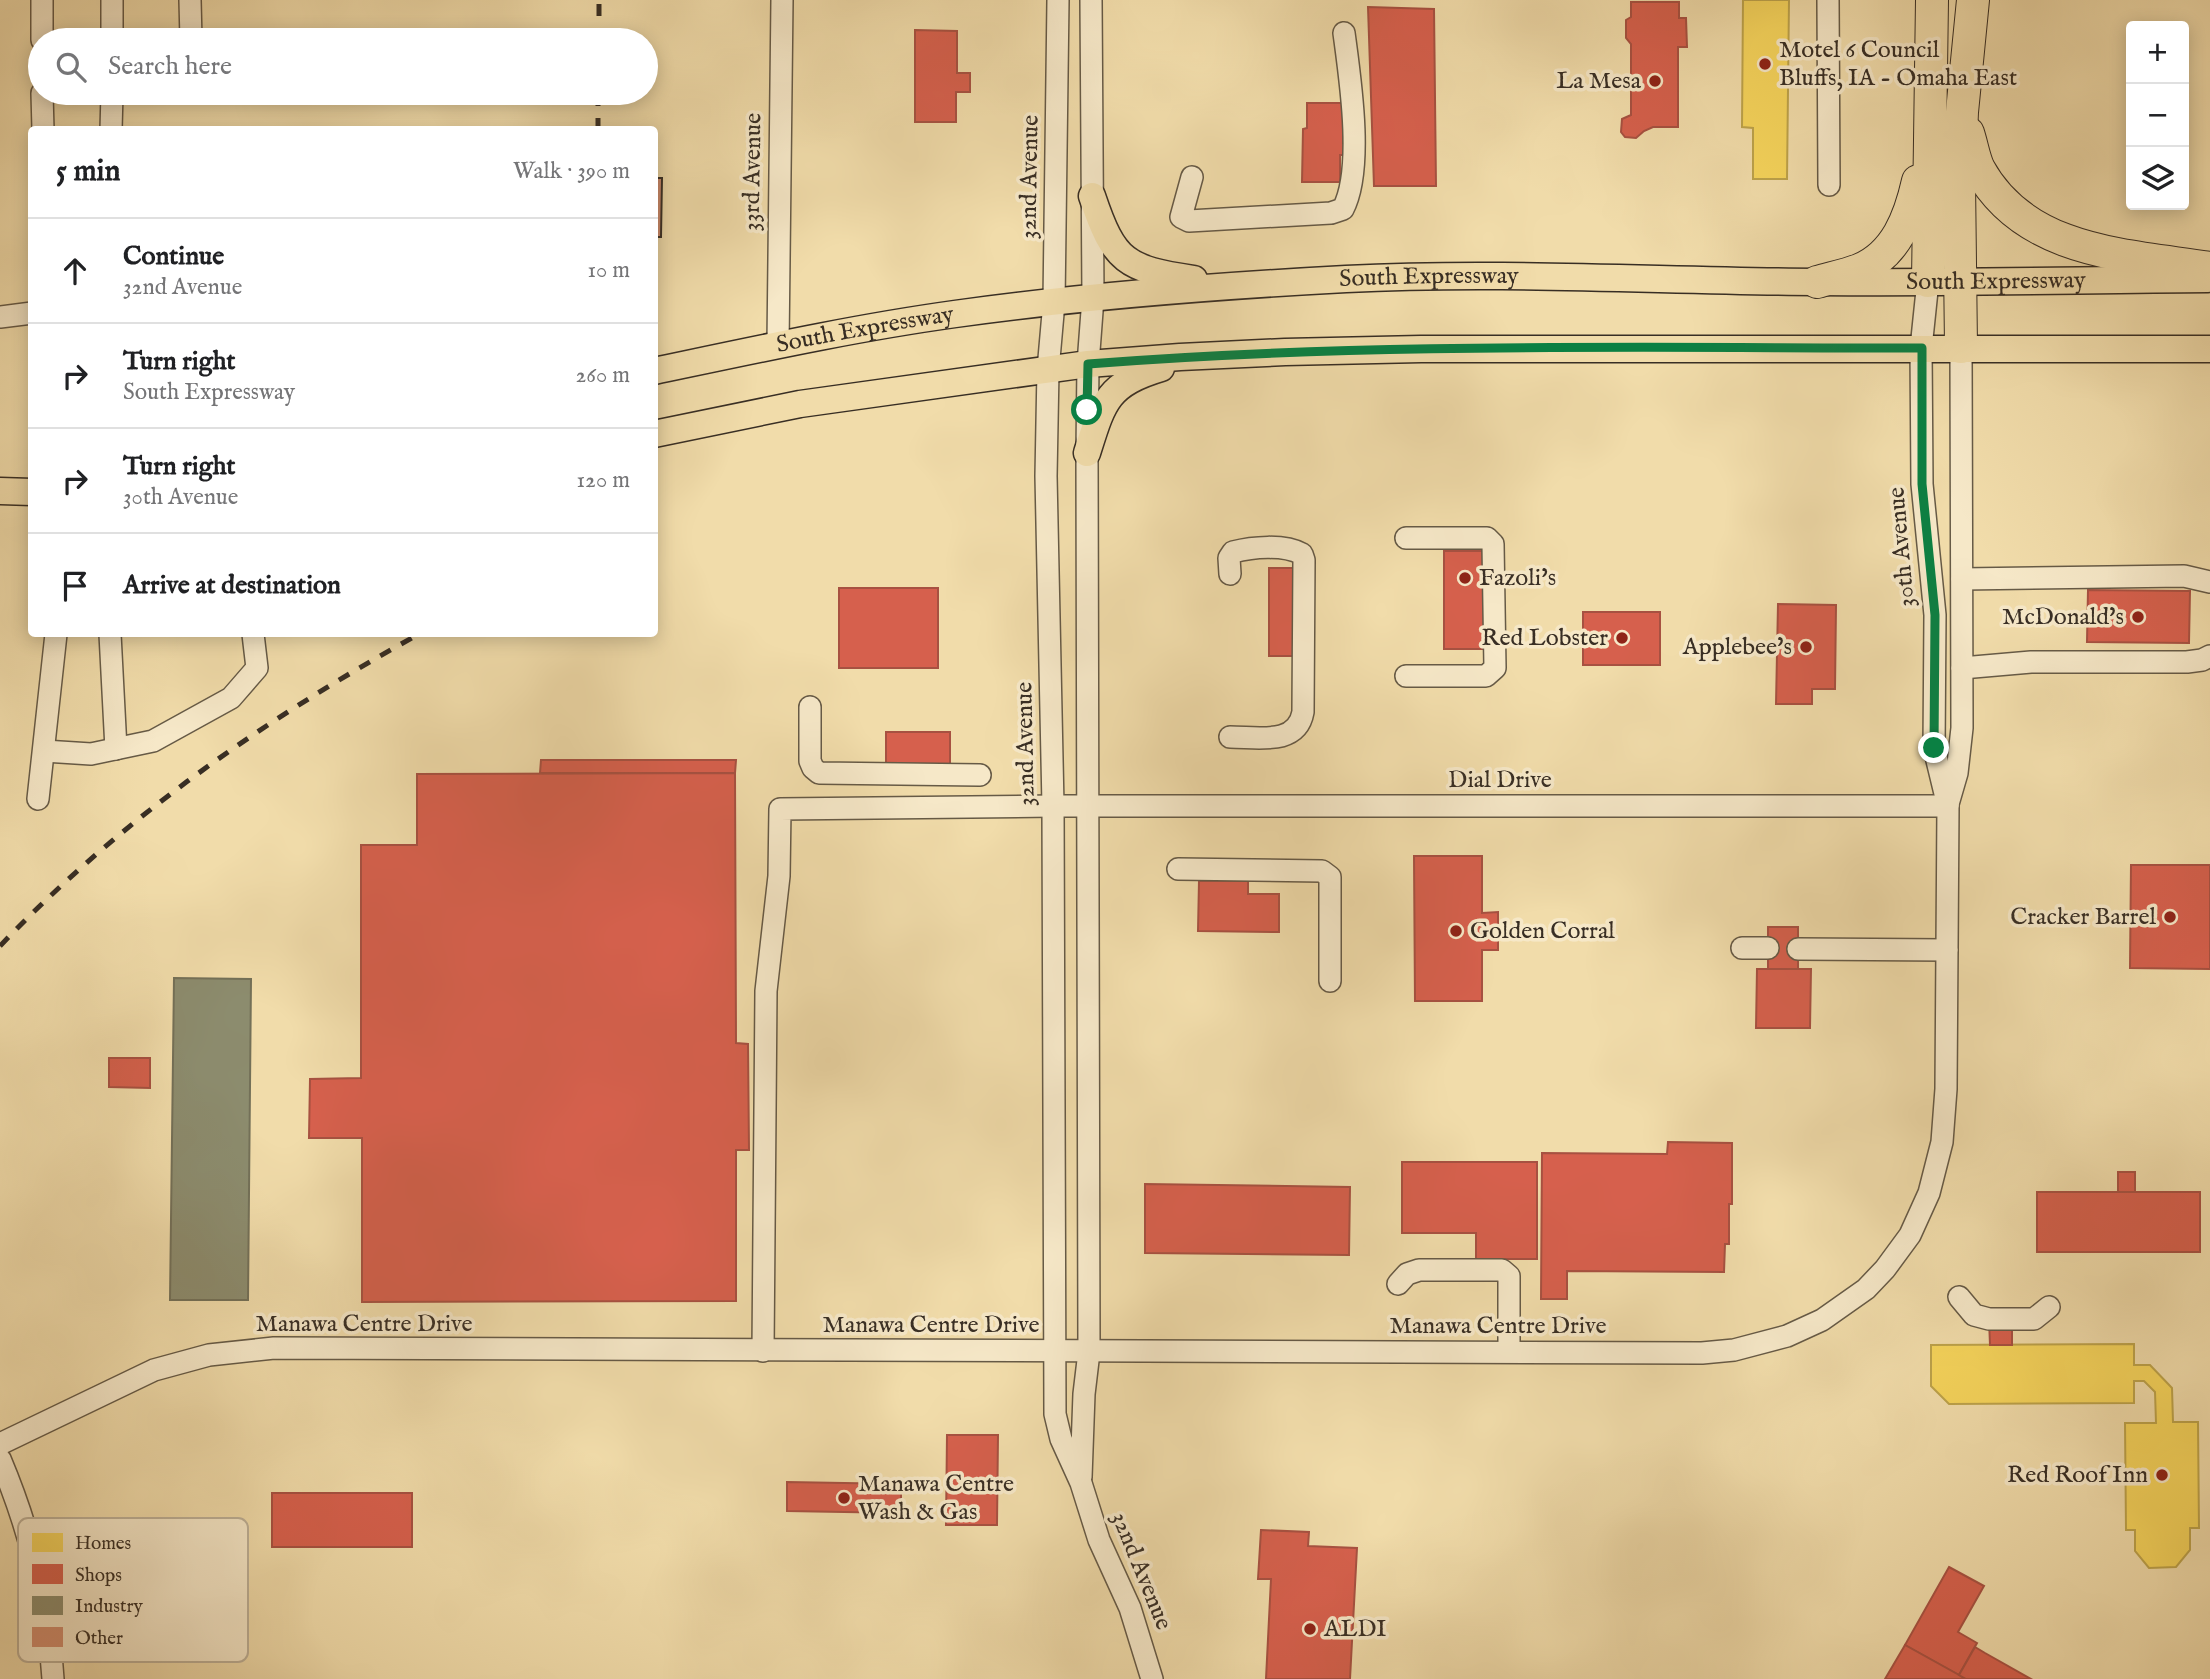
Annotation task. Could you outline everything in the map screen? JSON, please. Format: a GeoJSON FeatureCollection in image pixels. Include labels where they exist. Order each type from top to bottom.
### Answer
{"type":"FeatureCollection","features":[{"type":"Feature","properties":{"kind":"highway"},"geometry":{"type":"LineString","coordinates":[[1928,281],[1932,0]]}},
{"type":"Feature","properties":{"kind":"highway"},"geometry":{"type":"LineString","coordinates":[[1961,347],[1959,181],[1962,113],[1973,0]]}},
{"type":"Feature","properties":{"kind":"highway"},"geometry":{"type":"LineString","coordinates":[[1817,282],[1860,270],[1881,258],[1894,244],[1913,204],[1920,175],[1929,107]]}},
{"type":"Feature","properties":{"kind":"highway"},"geometry":{"type":"LineString","coordinates":[[1962,113],[1978,167],[1998,197],[2027,223],[2048,235],[2079,245],[2210,268]]}},
{"type":"Feature","properties":{"kind":"main road"},"geometry":{"type":"LineString","coordinates":[[1092,196],[1103,229],[1111,243],[1132,264],[1167,275],[1241,285]]}},
{"type":"Feature","properties":{"kind":"main road","name":"South Expressway"},"geometry":{"type":"LineString","coordinates":[[658,370],[778,345],[952,314],[1241,285],[1349,279],[1527,276],[1817,282],[2210,279]]}},
{"type":"Feature","properties":{"kind":"main road"},"geometry":{"type":"LineString","coordinates":[[658,433],[800,404],[1088,364],[1205,356],[1421,349],[2210,349]]}},
{"type":"Feature","properties":{"kind":"main road"},"geometry":{"type":"LineString","coordinates":[[1087,453],[1100,412],[1108,397],[1120,385],[1135,376],[1205,356]]}},
{"type":"Feature","properties":{"kind":"main road"},"geometry":{"type":"LineString","coordinates":[[0,491],[28,491]]}},
{"type":"Feature","properties":{"kind":"street"},"geometry":{"type":"LineString","coordinates":[[42,0],[42,28]]}},
{"type":"Feature","properties":{"kind":"street"},"geometry":{"type":"LineString","coordinates":[[112,0],[112,28]]}},
{"type":"Feature","properties":{"kind":"street"},"geometry":{"type":"LineString","coordinates":[[190,0],[191,28]]}},
{"type":"Feature","properties":{"kind":"street","name":"33rd Avenue"},"geometry":{"type":"LineString","coordinates":[[778,345],[782,0]]}},
{"type":"Feature","properties":{"kind":"street","name":"32nd Avenue"},"geometry":{"type":"LineString","coordinates":[[1058,0],[1054,302],[1048,370],[1046,476],[1053,806],[1055,1414],[1099,1540],[1130,1608],[1152,1679]]}},
{"type":"Feature","properties":{"kind":"street","name":"32nd Avenue"},"geometry":{"type":"LineString","coordinates":[[1081,1483],[1088,1352],[1087,453],[1088,364],[1093,298],[1091,0]]}},
{"type":"Feature","properties":{"kind":"street"},"geometry":{"type":"LineString","coordinates":[[1828,0],[1829,185]]}},
{"type":"Feature","properties":{"kind":"street"},"geometry":{"type":"LineString","coordinates":[[1192,177],[1181,217],[1189,221],[1331,213],[1343,209],[1349,197],[1353,175],[1352,100],[1344,33]]}},
{"type":"Feature","properties":{"kind":"street"},"geometry":{"type":"LineString","coordinates":[[43,105],[43,126]]}},
{"type":"Feature","properties":{"kind":"street"},"geometry":{"type":"LineString","coordinates":[[111,105],[111,126]]}},
{"type":"Feature","properties":{"kind":"street","name":"30th Avenue"},"geometry":{"type":"LineString","coordinates":[[1866,1289],[1910,1235],[1936,1171],[1945,1116],[1948,806],[1934,748],[1935,615],[1922,484],[1922,348],[1928,281]]}},
{"type":"Feature","properties":{"kind":"street"},"geometry":{"type":"LineString","coordinates":[[0,317],[28,314]]}},
{"type":"Feature","properties":{"kind":"street","name":"30th Avenue"},"geometry":{"type":"LineString","coordinates":[[1948,806],[1957,773],[1962,728],[1961,347]]}},
{"type":"Feature","properties":{"kind":"street"},"geometry":{"type":"LineString","coordinates":[[1406,538],[1487,538],[1493,544],[1494,668],[1486,676],[1406,676]]}},
{"type":"Feature","properties":{"kind":"street"},"geometry":{"type":"LineString","coordinates":[[1230,574],[1229,558],[1233,552],[1242,550],[1289,549],[1302,554],[1304,560],[1304,712],[1301,724],[1295,731],[1281,736],[1230,737]]}},
{"type":"Feature","properties":{"kind":"street"},"geometry":{"type":"LineString","coordinates":[[1962,579],[2184,576],[2210,582]]}},
{"type":"Feature","properties":{"kind":"street"},"geometry":{"type":"LineString","coordinates":[[38,799],[56,637]]}},
{"type":"Feature","properties":{"kind":"street"},"geometry":{"type":"LineString","coordinates":[[110,637],[116,749]]}},
{"type":"Feature","properties":{"kind":"street"},"geometry":{"type":"LineString","coordinates":[[44,751],[91,754],[153,741],[231,698],[257,668],[253,637]]}},
{"type":"Feature","properties":{"kind":"street"},"geometry":{"type":"LineString","coordinates":[[1962,668],[2031,662],[2187,662],[2210,656]]}},
{"type":"Feature","properties":{"kind":"street"},"geometry":{"type":"LineString","coordinates":[[810,707],[810,761],[819,773],[979,775]]}},
{"type":"Feature","properties":{"kind":"street","name":"Dial Drive"},"geometry":{"type":"LineString","coordinates":[[763,1351],[766,991],[779,876],[780,809],[1053,806],[1948,806]]}},
{"type":"Feature","properties":{"kind":"street"},"geometry":{"type":"LineString","coordinates":[[1178,869],[1322,871],[1330,877],[1330,981]]}},
{"type":"Feature","properties":{"kind":"street"},"geometry":{"type":"LineString","coordinates":[[1742,948],[1768,948]]}},
{"type":"Feature","properties":{"kind":"street"},"geometry":{"type":"LineString","coordinates":[[1798,949],[1947,950]]}},
{"type":"Feature","properties":{"kind":"street"},"geometry":{"type":"LineString","coordinates":[[1398,1284],[1407,1274],[1419,1270],[1502,1270],[1509,1276],[1509,1351]]}},
{"type":"Feature","properties":{"kind":"street","name":"Manawa Centre Drive"},"geometry":{"type":"LineString","coordinates":[[0,1444],[155,1370],[209,1355],[243,1350],[1702,1353],[1734,1350],[1770,1342],[1805,1328],[1838,1310],[1866,1289]]}},
{"type":"Feature","properties":{"kind":"street"},"geometry":{"type":"LineString","coordinates":[[1959,1297],[1974,1315],[1989,1319],[2034,1320],[2049,1307]]}},
{"type":"Feature","properties":{"kind":"street"},"geometry":{"type":"LineString","coordinates":[[0,1459],[22,1518]]}},
{"type":"Feature","properties":{"kind":"building: Homes","name":"Motel 6 Council Bluffs, IA - Omaha East"},"geometry":{"type":"Polygon","coordinates":[[[1743,0],[1789,0],[1787,179],[1753,179],[1753,128],[1742,127],[1743,0]]]}},
{"type":"Feature","properties":{"kind":"building: Homes","name":"Red Roof Inn"},"geometry":{"type":"Polygon","coordinates":[[[2134,1344],[2134,1365],[2150,1365],[2172,1388],[2173,1422],[2198,1422],[2199,1528],[2190,1528],[2190,1550],[2176,1567],[2149,1568],[2135,1551],[2135,1530],[2126,1530],[2125,1423],[2156,1423],[2155,1392],[2144,1381],[2134,1381],[2134,1403],[1949,1404],[1931,1386],[1931,1345],[2134,1344]]]}},
{"type":"Feature","properties":{"kind":"building: Shops","name":"La Mesa"},"geometry":{"type":"Polygon","coordinates":[[[1631,2],[1679,2],[1679,18],[1686,18],[1687,47],[1678,47],[1678,127],[1653,127],[1636,138],[1625,137],[1621,132],[1622,119],[1631,115],[1631,44],[1626,38],[1626,20],[1631,17],[1631,2]]]}},
{"type":"Feature","properties":{"kind":"building: Shops"},"geometry":{"type":"Polygon","coordinates":[[[1368,7],[1434,9],[1436,186],[1374,186],[1368,7]]]}},
{"type":"Feature","properties":{"kind":"building: Shops"},"geometry":{"type":"Polygon","coordinates":[[[915,30],[957,31],[957,73],[970,73],[970,92],[956,92],[956,122],[915,122],[915,30]]]}},
{"type":"Feature","properties":{"kind":"building: Shops"},"geometry":{"type":"Polygon","coordinates":[[[1307,103],[1343,103],[1343,143],[1347,143],[1347,155],[1340,155],[1340,182],[1302,182],[1303,129],[1307,128],[1307,103]]]}},
{"type":"Feature","properties":{"kind":"building: Shops","name":"Fazoli's"},"geometry":{"type":"Polygon","coordinates":[[[1444,551],[1487,551],[1486,649],[1444,649],[1444,551]]]}},
{"type":"Feature","properties":{"kind":"building: Shops"},"geometry":{"type":"Polygon","coordinates":[[[1269,568],[1297,568],[1297,656],[1269,656],[1269,568]]]}},
{"type":"Feature","properties":{"kind":"building: Shops"},"geometry":{"type":"Polygon","coordinates":[[[839,588],[938,588],[938,668],[839,668],[839,588]]]}},
{"type":"Feature","properties":{"kind":"building: Shops","name":"McDonald's"},"geometry":{"type":"Polygon","coordinates":[[[2088,590],[2190,591],[2189,643],[2087,642],[2088,590]]]}},
{"type":"Feature","properties":{"kind":"building: Shops","name":"Applebee's"},"geometry":{"type":"Polygon","coordinates":[[[1778,604],[1836,605],[1835,689],[1812,689],[1812,704],[1776,704],[1778,604]]]}},
{"type":"Feature","properties":{"kind":"building: Shops","name":"Red Lobster"},"geometry":{"type":"Polygon","coordinates":[[[1583,612],[1660,612],[1660,665],[1583,665],[1583,612]]]}},
{"type":"Feature","properties":{"kind":"building: Shops"},"geometry":{"type":"Polygon","coordinates":[[[886,732],[950,732],[950,769],[886,769],[886,732]]]}},
{"type":"Feature","properties":{"kind":"building: Shops"},"geometry":{"type":"Polygon","coordinates":[[[541,760],[736,760],[735,773],[540,773],[541,760]]]}},
{"type":"Feature","properties":{"kind":"building: Shops"},"geometry":{"type":"Polygon","coordinates":[[[735,773],[736,1043],[748,1044],[749,1150],[736,1150],[736,1301],[362,1302],[362,1138],[309,1138],[310,1079],[361,1078],[361,845],[417,845],[417,774],[735,773]]]}},
{"type":"Feature","properties":{"kind":"building: Shops","name":"Golden Corral"},"geometry":{"type":"Polygon","coordinates":[[[1414,856],[1482,856],[1482,913],[1498,912],[1498,950],[1482,950],[1482,1001],[1415,1001],[1414,856]]]}},
{"type":"Feature","properties":{"kind":"building: Shops","name":"Cracker Barrel"},"geometry":{"type":"Polygon","coordinates":[[[2131,865],[2210,865],[2210,969],[2130,968],[2131,865]]]}},
{"type":"Feature","properties":{"kind":"building: Shops"},"geometry":{"type":"Polygon","coordinates":[[[1199,881],[1248,881],[1248,894],[1279,894],[1279,932],[1198,931],[1199,881]]]}},
{"type":"Feature","properties":{"kind":"building: Shops"},"geometry":{"type":"Polygon","coordinates":[[[1768,927],[1798,927],[1798,969],[1768,969],[1768,927]]]}},
{"type":"Feature","properties":{"kind":"building: Shops"},"geometry":{"type":"Polygon","coordinates":[[[1757,969],[1811,969],[1810,1028],[1756,1028],[1757,969]]]}},
{"type":"Feature","properties":{"kind":"building: Shops"},"geometry":{"type":"Polygon","coordinates":[[[109,1058],[150,1058],[150,1088],[109,1087],[109,1058]]]}},
{"type":"Feature","properties":{"kind":"building: Shops"},"geometry":{"type":"Polygon","coordinates":[[[1668,1142],[1732,1143],[1732,1204],[1729,1204],[1729,1244],[1725,1244],[1724,1272],[1567,1271],[1567,1299],[1541,1299],[1542,1153],[1667,1154],[1668,1142]]]}},
{"type":"Feature","properties":{"kind":"building: Shops"},"geometry":{"type":"Polygon","coordinates":[[[1402,1162],[1537,1162],[1537,1259],[1476,1259],[1476,1233],[1402,1233],[1402,1162]]]}},
{"type":"Feature","properties":{"kind":"building: Shops"},"geometry":{"type":"Polygon","coordinates":[[[2118,1172],[2135,1172],[2135,1192],[2118,1192],[2118,1172]]]}},
{"type":"Feature","properties":{"kind":"building: Shops"},"geometry":{"type":"Polygon","coordinates":[[[1145,1184],[1350,1187],[1349,1255],[1145,1253],[1145,1184]]]}},
{"type":"Feature","properties":{"kind":"building: Shops"},"geometry":{"type":"Polygon","coordinates":[[[2037,1192],[2200,1192],[2200,1252],[2037,1252],[2037,1192]]]}},
{"type":"Feature","properties":{"kind":"building: Shops"},"geometry":{"type":"Polygon","coordinates":[[[1989,1319],[2012,1319],[2012,1345],[1990,1345],[1989,1319]]]}},
{"type":"Feature","properties":{"kind":"building: Shops"},"geometry":{"type":"Polygon","coordinates":[[[947,1435],[998,1435],[997,1525],[946,1525],[947,1435]]]}},
{"type":"Feature","properties":{"kind":"building: Shops","name":"Manawa Centre Wash & Gas"},"geometry":{"type":"Polygon","coordinates":[[[787,1482],[901,1484],[901,1513],[787,1511],[787,1482]]]}},
{"type":"Feature","properties":{"kind":"building: Shops"},"geometry":{"type":"Polygon","coordinates":[[[272,1493],[412,1493],[412,1547],[272,1547],[272,1493]]]}},
{"type":"Feature","properties":{"kind":"building: Shops","name":"ALDI"},"geometry":{"type":"Polygon","coordinates":[[[1261,1530],[1309,1532],[1308,1546],[1357,1548],[1350,1679],[1266,1679],[1271,1579],[1258,1579],[1261,1530]]]}},
{"type":"Feature","properties":{"kind":"building: Shops"},"geometry":{"type":"Polygon","coordinates":[[[1949,1567],[1984,1586],[1958,1632],[1977,1643],[1959,1675],[1905,1645],[1949,1567]]]}},
{"type":"Feature","properties":{"kind":"building: Shops"},"geometry":{"type":"Polygon","coordinates":[[[1905,1645],[1959,1675],[1966,1679],[1885,1679],[1905,1645]]]}},
{"type":"Feature","properties":{"kind":"building: Shops"},"geometry":{"type":"Polygon","coordinates":[[[1975,1647],[2031,1679],[1966,1679],[1959,1675],[1975,1647]]]}},
{"type":"Feature","properties":{"kind":"building: Industry"},"geometry":{"type":"Polygon","coordinates":[[[174,978],[251,979],[248,1300],[170,1300],[174,978]]]}},
{"type":"Feature","properties":{"kind":"building: Other"},"geometry":{"type":"Polygon","coordinates":[[[658,178],[662,178],[661,237],[658,237],[658,178]]]}},
{"type":"Feature","properties":{"kind":"railway"},"geometry":{"type":"LineString","coordinates":[[599,0],[599,28]]}},
{"type":"Feature","properties":{"kind":"railway"},"geometry":{"type":"LineString","coordinates":[[598,105],[598,126]]}},
{"type":"Feature","properties":{"kind":"railway"},"geometry":{"type":"LineString","coordinates":[[0,946],[95,855],[197,774],[306,701],[414,637]]}},
{"type":"Feature","properties":{"kind":"place","name":"Motel 6 Council Bluffs, IA - Omaha East"},"geometry":{"type":"Point","coordinates":[1765,64]}},
{"type":"Feature","properties":{"kind":"place","name":"La Mesa"},"geometry":{"type":"Point","coordinates":[1655,81]}},
{"type":"Feature","properties":{"kind":"place","name":"Fazoli's"},"geometry":{"type":"Point","coordinates":[1465,578]}},
{"type":"Feature","properties":{"kind":"place","name":"McDonald's"},"geometry":{"type":"Point","coordinates":[2138,617]}},
{"type":"Feature","properties":{"kind":"place","name":"Red Lobster"},"geometry":{"type":"Point","coordinates":[1622,638]}},
{"type":"Feature","properties":{"kind":"place","name":"Applebee's"},"geometry":{"type":"Point","coordinates":[1806,647]}},
{"type":"Feature","properties":{"kind":"place","name":"Cracker Barrel"},"geometry":{"type":"Point","coordinates":[2170,917]}},
{"type":"Feature","properties":{"kind":"place","name":"Golden Corral"},"geometry":{"type":"Point","coordinates":[1456,931]}},
{"type":"Feature","properties":{"kind":"place","name":"Red Roof Inn"},"geometry":{"type":"Point","coordinates":[2162,1475]}},
{"type":"Feature","properties":{"kind":"place","name":"Manawa Centre Wash & Gas"},"geometry":{"type":"Point","coordinates":[844,1498]}},
{"type":"Feature","properties":{"kind":"place","name":"ALDI"},"geometry":{"type":"Point","coordinates":[1310,1629]}},
{"type":"Feature","properties":{"kind":"route"},"geometry":{"type":"LineString","coordinates":[[1087,410],[1088,364],[1180,357],[1421,349],[1922,348],[1922,484],[1935,615],[1934,748]]}}]}
